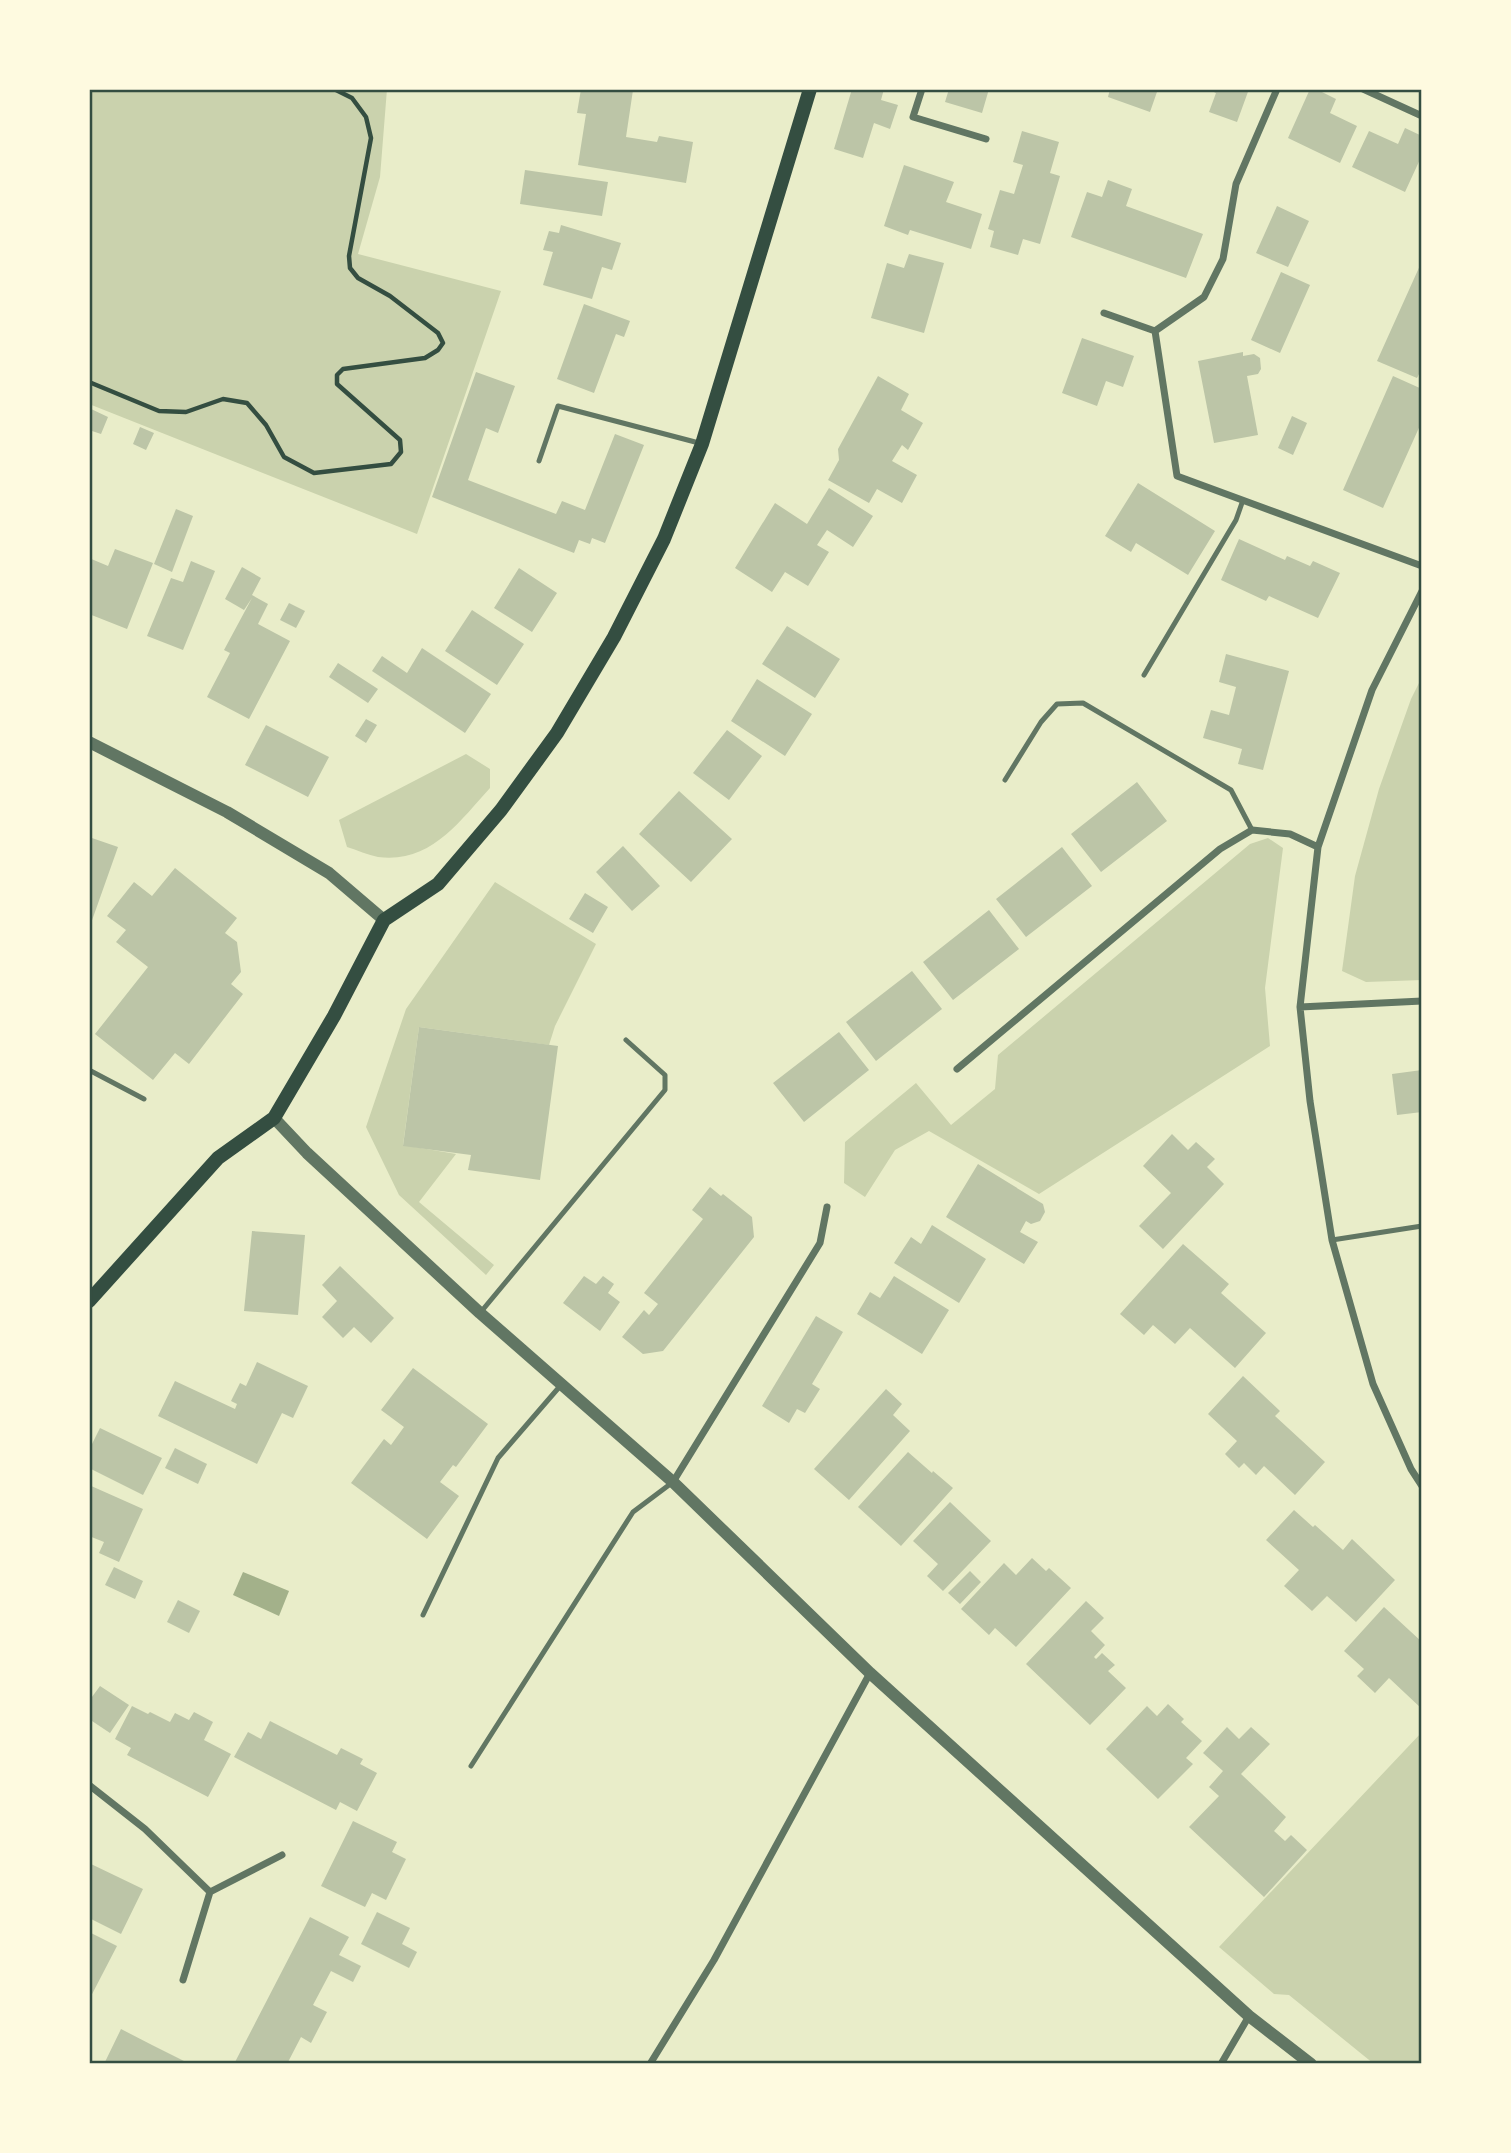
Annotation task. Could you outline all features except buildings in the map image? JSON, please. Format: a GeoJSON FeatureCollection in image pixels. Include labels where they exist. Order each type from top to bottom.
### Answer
{"type":"FeatureCollection","features":[{"type":"Feature","properties":{"kind":"main road"},"geometry":{"type":"LineString","coordinates":[[89,1301],[218,1158],[274,1118],[334,1016],[384,920],[438,884],[501,810],[557,733],[614,637],[664,539],[702,444],[810,89]]}},
{"type":"Feature","properties":{"kind":"street"},"geometry":{"type":"LineString","coordinates":[[922,89],[913,117],[986,139]]}},
{"type":"Feature","properties":{"kind":"street"},"geometry":{"type":"LineString","coordinates":[[1155,331],[1204,296],[1223,259],[1236,184],[1277,89]]}},
{"type":"Feature","properties":{"kind":"street"},"geometry":{"type":"LineString","coordinates":[[1363,89],[1422,116]]}},
{"type":"Feature","properties":{"kind":"street"},"geometry":{"type":"LineString","coordinates":[[1104,313],[1155,331]]}},
{"type":"Feature","properties":{"kind":"street"},"geometry":{"type":"LineString","coordinates":[[1155,331],[1177,476],[1422,566]]}},
{"type":"Feature","properties":{"kind":"street"},"geometry":{"type":"LineString","coordinates":[[1422,591],[1372,690],[1318,847],[1300,1007],[1310,1101],[1332,1240],[1373,1384],[1410,1469],[1422,1486]]}},
{"type":"Feature","properties":{"kind":"street"},"geometry":{"type":"LineString","coordinates":[[89,742],[227,812],[329,873],[384,920]]}},
{"type":"Feature","properties":{"kind":"street"},"geometry":{"type":"LineString","coordinates":[[957,1069],[1220,849],[1252,830],[1290,834],[1318,847]]}},
{"type":"Feature","properties":{"kind":"street"},"geometry":{"type":"LineString","coordinates":[[1300,1007],[1422,1001]]}},
{"type":"Feature","properties":{"kind":"street"},"geometry":{"type":"LineString","coordinates":[[274,1118],[307,1153],[480,1313],[673,1482],[870,1673],[1249,2016],[1311,2064]]}},
{"type":"Feature","properties":{"kind":"street"},"geometry":{"type":"LineString","coordinates":[[673,1482],[820,1242],[827,1206]]}},
{"type":"Feature","properties":{"kind":"street"},"geometry":{"type":"LineString","coordinates":[[650,2064],[714,1960],[870,1673]]}},
{"type":"Feature","properties":{"kind":"street"},"geometry":{"type":"LineString","coordinates":[[89,1785],[145,1829],[210,1892]]}},
{"type":"Feature","properties":{"kind":"street"},"geometry":{"type":"LineString","coordinates":[[183,1980],[210,1892],[282,1855]]}},
{"type":"Feature","properties":{"kind":"street"},"geometry":{"type":"LineString","coordinates":[[1221,2064],[1249,2016]]}},
{"type":"Feature","properties":{"kind":"lane"},"geometry":{"type":"LineString","coordinates":[[539,461],[558,406],[702,444]]}},
{"type":"Feature","properties":{"kind":"lane"},"geometry":{"type":"LineString","coordinates":[[1144,675],[1236,520],[1243,500]]}},
{"type":"Feature","properties":{"kind":"lane"},"geometry":{"type":"LineString","coordinates":[[1004,780],[1041,722],[1058,704],[1083,703],[1231,790],[1252,830]]}},
{"type":"Feature","properties":{"kind":"lane"},"geometry":{"type":"LineString","coordinates":[[480,1313],[665,1090],[665,1075],[626,1040]]}},
{"type":"Feature","properties":{"kind":"lane"},"geometry":{"type":"LineString","coordinates":[[89,1070],[144,1099]]}},
{"type":"Feature","properties":{"kind":"lane"},"geometry":{"type":"LineString","coordinates":[[1332,1240],[1422,1226]]}},
{"type":"Feature","properties":{"kind":"lane"},"geometry":{"type":"LineString","coordinates":[[423,1615],[498,1458],[561,1384]]}},
{"type":"Feature","properties":{"kind":"lane"},"geometry":{"type":"LineString","coordinates":[[471,1766],[633,1512],[673,1482]]}},
{"type":"Feature","properties":{"kind":"path"},"geometry":{"type":"LineString","coordinates":[[89,382],[159,411],[186,412],[223,398],[247,403],[266,425],[284,457],[314,473],[391,464],[401,452],[400,440],[337,384],[337,375],[344,369],[425,358],[438,350],[443,343],[438,333],[390,296],[358,278],[350,268],[349,256],[371,138],[366,117],[352,98],[334,89]]}},
{"type":"Feature","properties":{"kind":"shaded area"},"geometry":{"type":"Polygon","coordinates":[[[89,89],[387,89],[380,177],[358,254],[501,291],[417,534],[89,404],[89,89]]]}},
{"type":"Feature","properties":{"kind":"shaded area"},"geometry":{"type":"Polygon","coordinates":[[[1422,677],[1422,980],[1366,982],[1342,971],[1355,876],[1379,789],[1411,699],[1422,677]]]}},
{"type":"Feature","properties":{"kind":"shaded area"},"geometry":{"type":"Polygon","coordinates":[[[466,754],[490,769],[490,788],[442,838],[413,854],[396,857],[378,857],[347,847],[339,820],[466,754]]]}},
{"type":"Feature","properties":{"kind":"shaded area"},"geometry":{"type":"Polygon","coordinates":[[[1268,838],[1283,848],[1265,988],[1270,1046],[1039,1194],[929,1131],[895,1150],[865,1197],[844,1183],[845,1142],[916,1083],[951,1125],[995,1089],[998,1055],[1250,844],[1268,838]]]}},
{"type":"Feature","properties":{"kind":"shaded area"},"geometry":{"type":"Polygon","coordinates":[[[495,882],[596,944],[555,1026],[549,1045],[419,1027],[403,1145],[456,1154],[419,1202],[494,1265],[486,1275],[399,1195],[366,1127],[406,1009],[495,882]]]}},
{"type":"Feature","properties":{"kind":"shaded area"},"geometry":{"type":"Polygon","coordinates":[[[243,1572],[289,1591],[279,1616],[233,1595],[243,1572]]]}},
{"type":"Feature","properties":{"kind":"shaded area"},"geometry":{"type":"Polygon","coordinates":[[[1422,1732],[1422,2064],[1374,2064],[1289,1995],[1274,1994],[1219,1947],[1422,1732]]]}}]}
